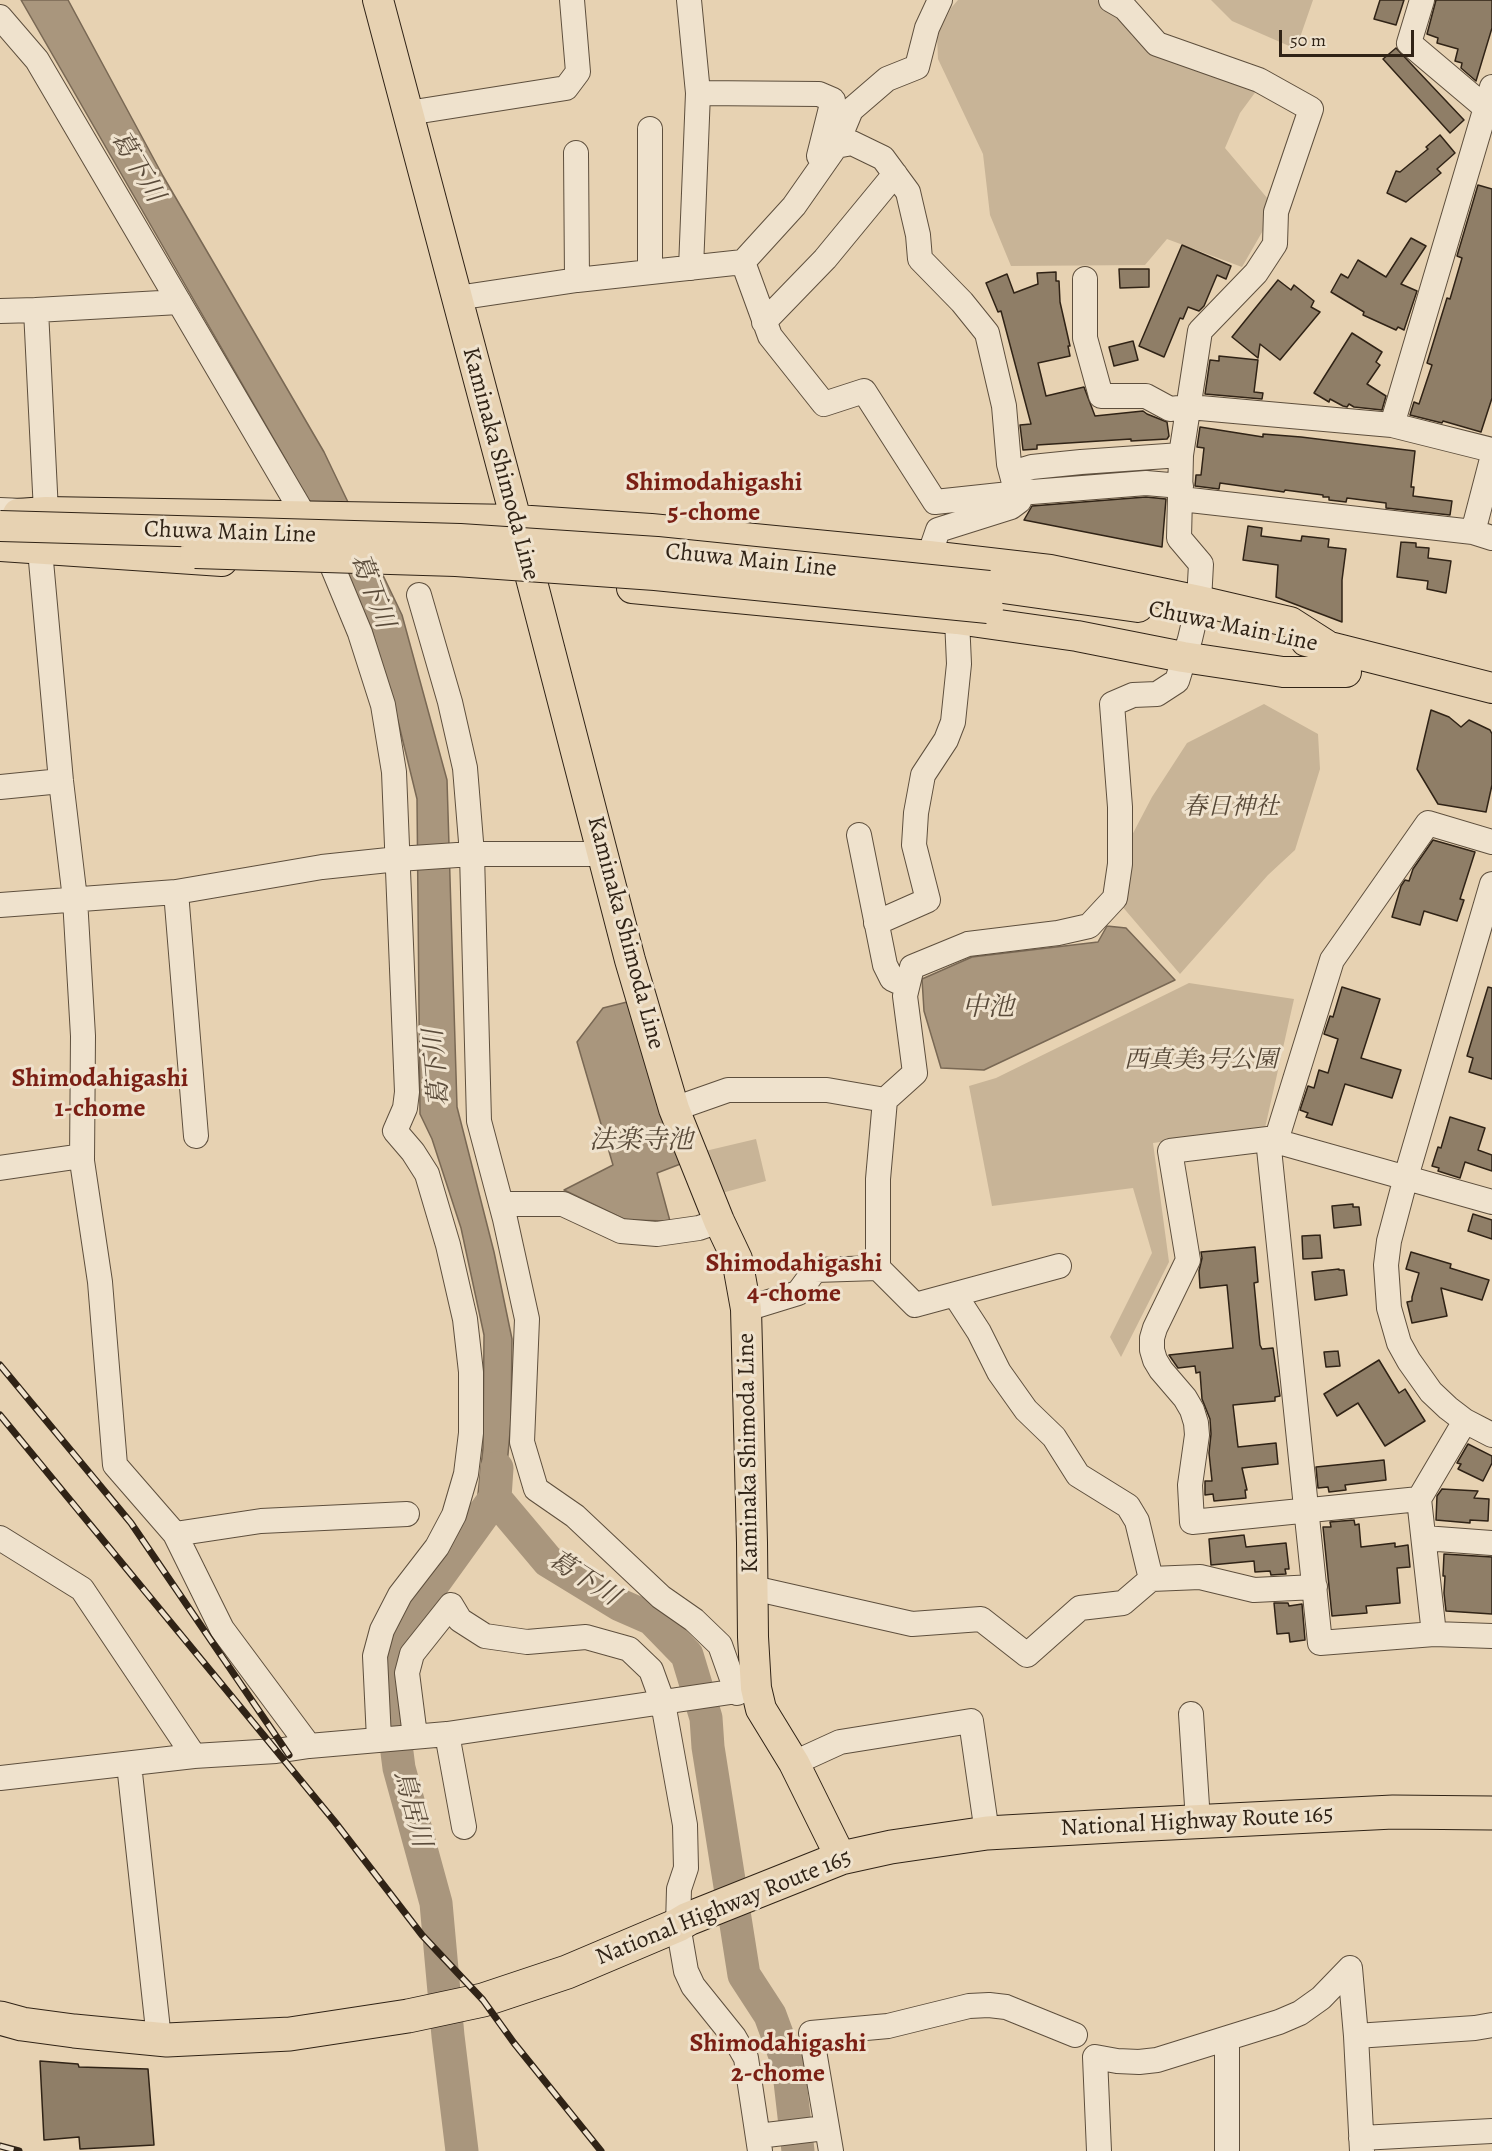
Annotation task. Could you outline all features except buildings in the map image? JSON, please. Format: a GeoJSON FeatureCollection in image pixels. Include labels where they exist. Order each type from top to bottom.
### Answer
{"type":"FeatureCollection","features":[{"type":"Feature","properties":{"kind":"highway","name":"National Highway Route 165"},"geometry":{"type":"LineString","coordinates":[[0,2018],[22,2024],[74,2031],[159,2039],[290,2034],[456,2007],[483,2000],[567,1972],[747,1895],[841,1858],[911,1843],[987,1833],[1198,1821],[1393,1812],[1492,1813]]}},
{"type":"Feature","properties":{"kind":"main road","name":"Kaminaka Shimoda Line"},"geometry":{"type":"LineString","coordinates":[[378,0],[630,960],[674,1108],[719,1221],[737,1259],[746,1309],[753,1588],[746,1690],[761,1708],[794,1763],[841,1858]]}},
{"type":"Feature","properties":{"kind":"main road"},"geometry":{"type":"LineString","coordinates":[[0,515],[46,512],[516,520],[651,529],[1050,570],[1192,628]]}},
{"type":"Feature","properties":{"kind":"main road","name":"Chuwa Main Line"},"geometry":{"type":"LineString","coordinates":[[0,526],[460,539],[657,552],[988,597],[1192,628],[1290,622],[1326,645],[1492,688]]}},
{"type":"Feature","properties":{"kind":"main road"},"geometry":{"type":"LineString","coordinates":[[0,548],[333,568],[415,584],[530,577],[957,619],[1077,636],[1192,628]]}},
{"type":"Feature","properties":{"kind":"main road","name":"Chuwa Main Line"},"geometry":{"type":"LineString","coordinates":[[0,548],[456,561],[988,597]]}},
{"type":"Feature","properties":{"kind":"main road","name":"Chuwa Main Line"},"geometry":{"type":"LineString","coordinates":[[1192,628],[1282,672],[1346,672],[1409,684],[1492,705]]}},
{"type":"Feature","properties":{"kind":"street"},"geometry":{"type":"LineString","coordinates":[[408,113],[566,88],[578,72],[572,0]]}},
{"type":"Feature","properties":{"kind":"street"},"geometry":{"type":"LineString","coordinates":[[689,0],[698,93],[691,268]]}},
{"type":"Feature","properties":{"kind":"street"},"geometry":{"type":"LineString","coordinates":[[457,298],[577,280],[743,262],[794,206],[836,146],[851,110],[887,79],[917,67],[927,28],[940,0]]}},
{"type":"Feature","properties":{"kind":"street"},"geometry":{"type":"LineString","coordinates":[[1059,1266],[915,1305],[878,1268],[878,1179],[885,1100],[915,1073],[905,996],[912,967],[968,944],[1058,933],[1089,926],[1115,898],[1120,864],[1120,841],[1119,784],[1112,704],[1132,695],[1156,694],[1176,681],[1192,628],[1201,564],[1179,538],[1181,455],[1200,331],[1256,273],[1275,244],[1276,212],[1311,109],[1259,80],[1157,44],[1125,8],[1111,0]]}},
{"type":"Feature","properties":{"kind":"street"},"geometry":{"type":"LineString","coordinates":[[1392,425],[1490,102],[1409,43],[1422,0]]}},
{"type":"Feature","properties":{"kind":"street"},"geometry":{"type":"LineString","coordinates":[[0,17],[37,60],[305,516],[333,568],[360,633],[383,705],[394,772],[407,1092],[405,1108],[395,1131],[413,1152],[427,1174],[448,1245],[465,1319],[471,1372],[471,1433],[466,1474],[454,1515],[437,1546],[400,1595],[382,1630],[375,1656],[379,1739]]}},
{"type":"Feature","properties":{"kind":"street"},"geometry":{"type":"LineString","coordinates":[[698,93],[819,94],[833,100],[819,152],[820,168]]}},
{"type":"Feature","properties":{"kind":"street"},"geometry":{"type":"LineString","coordinates":[[650,129],[650,272]]}},
{"type":"Feature","properties":{"kind":"street"},"geometry":{"type":"LineString","coordinates":[[836,146],[852,143],[883,158],[908,192],[918,235],[920,259],[962,302],[987,333],[1004,406],[1009,464],[1020,501],[1011,507],[938,530],[928,556]]}},
{"type":"Feature","properties":{"kind":"street"},"geometry":{"type":"LineString","coordinates":[[576,153],[577,280]]}},
{"type":"Feature","properties":{"kind":"street"},"geometry":{"type":"LineString","coordinates":[[765,322],[825,259],[895,174]]}},
{"type":"Feature","properties":{"kind":"street"},"geometry":{"type":"LineString","coordinates":[[743,262],[770,336],[824,404],[864,391],[935,502],[1016,483],[1146,483],[1181,492],[1483,535],[1492,459]]}},
{"type":"Feature","properties":{"kind":"street"},"geometry":{"type":"LineString","coordinates":[[1085,279],[1085,338],[1101,396],[1146,396],[1170,409],[1189,407],[1392,425],[1492,450]]}},
{"type":"Feature","properties":{"kind":"street"},"geometry":{"type":"LineString","coordinates":[[0,311],[179,303]]}},
{"type":"Feature","properties":{"kind":"street"},"geometry":{"type":"LineString","coordinates":[[0,510],[46,512],[36,310]]}},
{"type":"Feature","properties":{"kind":"street"},"geometry":{"type":"LineString","coordinates":[[1016,483],[1032,467],[1181,455]]}},
{"type":"Feature","properties":{"kind":"street"},"geometry":{"type":"LineString","coordinates":[[40,550],[60,781],[75,899],[83,1036],[82,1156],[100,1282],[115,1465],[175,1534],[222,1629],[309,1746]]}},
{"type":"Feature","properties":{"kind":"street"},"geometry":{"type":"LineString","coordinates":[[0,1778],[194,1756],[276,1751],[447,1734],[746,1690],[720,1645],[694,1620],[661,1597],[575,1515],[536,1489],[522,1442],[527,1319],[501,1204],[479,1121],[472,854],[465,768],[450,702],[415,584]]}},
{"type":"Feature","properties":{"kind":"street"},"geometry":{"type":"LineString","coordinates":[[876,923],[928,900],[914,845],[916,813],[923,775],[946,740],[952,722],[959,664],[957,619]]}},
{"type":"Feature","properties":{"kind":"street"},"geometry":{"type":"LineString","coordinates":[[0,787],[60,781]]}},
{"type":"Feature","properties":{"kind":"street"},"geometry":{"type":"LineString","coordinates":[[1492,842],[1428,823],[1332,960],[1272,1140],[1320,1643],[1434,1634],[1492,1635]]}},
{"type":"Feature","properties":{"kind":"street"},"geometry":{"type":"LineString","coordinates":[[859,835],[885,964],[892,979],[908,986]]}},
{"type":"Feature","properties":{"kind":"street"},"geometry":{"type":"LineString","coordinates":[[0,905],[176,892],[322,867],[398,859],[472,854],[603,854]]}},
{"type":"Feature","properties":{"kind":"street"},"geometry":{"type":"LineString","coordinates":[[1492,884],[1406,1177],[1389,1241],[1386,1265],[1389,1308],[1400,1343],[1409,1361],[1431,1392],[1465,1421],[1492,1434]]}},
{"type":"Feature","properties":{"kind":"street"},"geometry":{"type":"LineString","coordinates":[[176,892],[196,1136]]}},
{"type":"Feature","properties":{"kind":"street"},"geometry":{"type":"LineString","coordinates":[[674,1108],[728,1090],[827,1090],[885,1100]]}},
{"type":"Feature","properties":{"kind":"street"},"geometry":{"type":"LineString","coordinates":[[1419,1499],[1192,1522],[1190,1485],[1197,1435],[1196,1423],[1185,1398],[1161,1370],[1152,1350],[1155,1328],[1188,1260],[1170,1151],[1272,1140],[1492,1202]]}},
{"type":"Feature","properties":{"kind":"street"},"geometry":{"type":"LineString","coordinates":[[0,1168],[82,1156]]}},
{"type":"Feature","properties":{"kind":"street"},"geometry":{"type":"LineString","coordinates":[[501,1204],[563,1204],[621,1231],[630,1232],[657,1234],[699,1228],[719,1221]]}},
{"type":"Feature","properties":{"kind":"street"},"geometry":{"type":"LineString","coordinates":[[746,1309],[798,1293],[815,1270],[878,1268]]}},
{"type":"Feature","properties":{"kind":"street"},"geometry":{"type":"LineString","coordinates":[[955,1295],[979,1332],[999,1372],[1026,1410],[1054,1437],[1078,1475],[1128,1506],[1137,1521],[1151,1579]]}},
{"type":"Feature","properties":{"kind":"street"},"geometry":{"type":"LineString","coordinates":[[1434,1634],[1419,1499],[1465,1421]]}},
{"type":"Feature","properties":{"kind":"street"},"geometry":{"type":"LineString","coordinates":[[175,1534],[261,1521],[407,1514]]}},
{"type":"Feature","properties":{"kind":"street"},"geometry":{"type":"LineString","coordinates":[[0,1538],[82,1589],[194,1756]]}},
{"type":"Feature","properties":{"kind":"street"},"geometry":{"type":"LineString","coordinates":[[1424,1538],[1492,1543]]}},
{"type":"Feature","properties":{"kind":"street"},"geometry":{"type":"LineString","coordinates":[[753,1588],[912,1624],[981,1619],[1027,1655],[1080,1608],[1123,1603],[1151,1579],[1200,1577],[1254,1590],[1315,1587]]}},
{"type":"Feature","properties":{"kind":"street"},"geometry":{"type":"LineString","coordinates":[[415,1736],[407,1673],[412,1654],[451,1605],[460,1620],[485,1636],[527,1642],[586,1637],[629,1649],[651,1670],[663,1702],[685,1825],[686,1868],[679,1889],[686,1971],[693,1986],[735,2037],[746,2058],[759,2144],[825,2128]]}},
{"type":"Feature","properties":{"kind":"street"},"geometry":{"type":"LineString","coordinates":[[1191,1714],[1198,1821]]}},
{"type":"Feature","properties":{"kind":"street"},"geometry":{"type":"LineString","coordinates":[[794,1763],[840,1742],[970,1721],[987,1833]]}},
{"type":"Feature","properties":{"kind":"street"},"geometry":{"type":"LineString","coordinates":[[447,1734],[464,1827]]}},
{"type":"Feature","properties":{"kind":"street"},"geometry":{"type":"LineString","coordinates":[[129,1764],[159,2039]]}},
{"type":"Feature","properties":{"kind":"street"},"geometry":{"type":"LineString","coordinates":[[1099,2151],[1095,2056],[1117,2061],[1148,2061],[1280,2022],[1300,2013],[1321,1998],[1350,1968],[1362,2144],[1492,2131]]}},
{"type":"Feature","properties":{"kind":"street"},"geometry":{"type":"LineString","coordinates":[[831,2151],[825,2128],[811,2033],[888,2026],[969,2006],[989,2005],[1006,2007],[1075,2036]]}},
{"type":"Feature","properties":{"kind":"street"},"geometry":{"type":"LineString","coordinates":[[1356,2036],[1492,2025]]}},
{"type":"Feature","properties":{"kind":"street"},"geometry":{"type":"LineString","coordinates":[[1227,2039],[1227,2151]]}},
{"type":"Feature","properties":{"kind":"green space"},"geometry":{"type":"Polygon","coordinates":[[[958,0],[1097,0],[1121,15],[1132,36],[1257,90],[1240,113],[1225,148],[1268,199],[1265,227],[1242,267],[1167,239],[1145,265],[1011,266],[990,215],[983,154],[938,59],[937,36],[951,8],[958,0]]]}},
{"type":"Feature","properties":{"kind":"green space"},"geometry":{"type":"Polygon","coordinates":[[[1211,0],[1313,0],[1296,49],[1232,21],[1211,0]]]}},
{"type":"Feature","properties":{"kind":"green space","name":"春日神社"},"geometry":{"type":"Polygon","coordinates":[[[1264,704],[1318,734],[1320,769],[1295,850],[1268,875],[1180,974],[1115,898],[1130,839],[1152,797],[1187,743],[1264,704]]]}},
{"type":"Feature","properties":{"kind":"green space","name":"西真美3号公園"},"geometry":{"type":"Polygon","coordinates":[[[1189,983],[1294,999],[1265,1128],[1153,1143],[1169,1262],[1121,1357],[1110,1337],[1152,1253],[1133,1188],[992,1206],[969,1086],[996,1078],[1189,983]]]}},
{"type":"Feature","properties":{"kind":"green space"},"geometry":{"type":"Polygon","coordinates":[[[756,1139],[766,1181],[718,1194],[701,1152],[756,1139]]]}},
{"type":"Feature","properties":{"kind":"water"},"geometry":{"type":"Polygon","coordinates":[[[21,0],[68,0],[163,176],[324,452],[402,615],[447,780],[457,1107],[494,1252],[512,1339],[511,1422],[505,1486],[513,1506],[492,1520],[477,1503],[483,1448],[484,1335],[461,1228],[432,1139],[420,1114],[417,799],[371,627],[286,460],[21,0]]]}},
{"type":"Feature","properties":{"kind":"water","name":"中池"},"geometry":{"type":"Polygon","coordinates":[[[1107,926],[1126,928],[1175,980],[984,1070],[941,1068],[924,1011],[922,979],[972,957],[1098,942],[1107,926]]]}},
{"type":"Feature","properties":{"kind":"water","name":"法楽寺池"},"geometry":{"type":"Polygon","coordinates":[[[627,1002],[683,1163],[657,1173],[670,1221],[626,1220],[564,1190],[613,1165],[577,1042],[603,1008],[627,1002]]]}},
{"type":"Feature","properties":{"kind":"waterway","name":"葛下川"},"geometry":{"type":"LineString","coordinates":[[497,1468],[495,1498],[548,1561],[620,1605],[652,1619],[687,1655],[706,1718],[708,1747],[744,1975],[770,2015],[788,2064],[798,2151]]}},
{"type":"Feature","properties":{"kind":"waterway","name":"鳥居川"},"geometry":{"type":"LineString","coordinates":[[462,2151],[448,2036],[436,1903],[399,1768],[389,1690],[390,1651],[405,1623],[495,1498]]}},
{"type":"Feature","properties":{"kind":"railway"},"geometry":{"type":"LineString","coordinates":[[0,1365],[131,1523],[289,1755]]}},
{"type":"Feature","properties":{"kind":"railway"},"geometry":{"type":"LineString","coordinates":[[0,1415],[335,1822],[422,1935],[483,2000],[514,2043],[601,2151]]}},
{"type":"Feature","properties":{"kind":"railway"},"geometry":{"type":"LineString","coordinates":[[0,2146],[19,2151]]}},
{"type":"Feature","properties":{"kind":"district","name":"Shimodahigashi 5-chome"},"geometry":{"type":"Point","coordinates":[714,499]}},
{"type":"Feature","properties":{"kind":"district","name":"Shimodahigashi 1-chome"},"geometry":{"type":"Point","coordinates":[100,1095]}},
{"type":"Feature","properties":{"kind":"district","name":"Shimodahigashi 4-chome"},"geometry":{"type":"Point","coordinates":[794,1280]}},
{"type":"Feature","properties":{"kind":"district","name":"Shimodahigashi 2-chome"},"geometry":{"type":"Point","coordinates":[778,2060]}}]}
